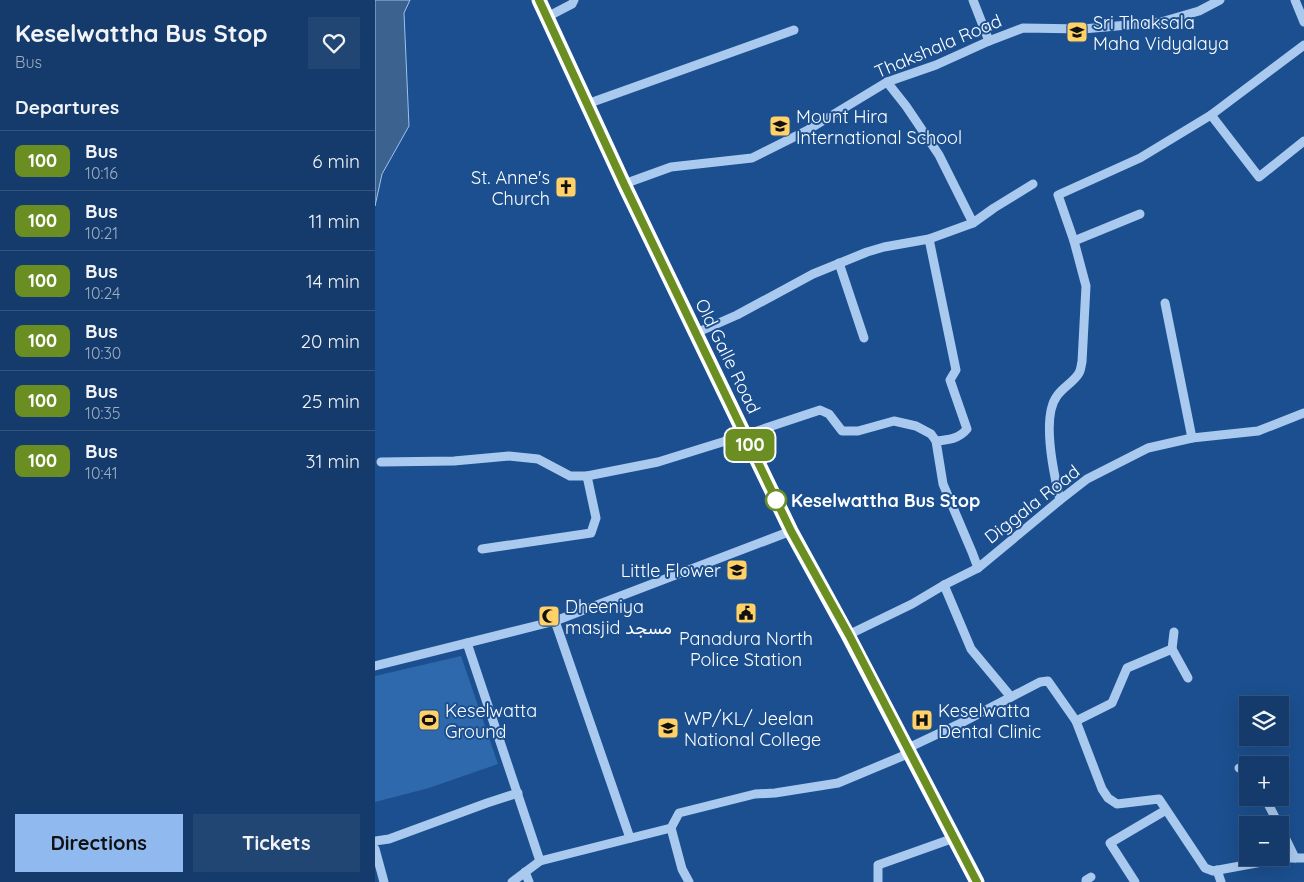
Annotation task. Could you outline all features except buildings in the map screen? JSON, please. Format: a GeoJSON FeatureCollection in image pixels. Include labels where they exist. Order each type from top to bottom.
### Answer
{"type":"FeatureCollection","features":[{"type":"Feature","properties":{"kind":"highway","name":"Old Galle Road"},"geometry":{"type":"LineString","coordinates":[[539,0],[624,184],[791,531],[849,635],[977,882]]}},
{"type":"Feature","properties":{"kind":"street"},"geometry":{"type":"LineString","coordinates":[[547,17],[572,4],[574,0]]}},
{"type":"Feature","properties":{"kind":"street"},"geometry":{"type":"LineString","coordinates":[[973,0],[989,42]]}},
{"type":"Feature","properties":{"kind":"street","name":"Thakshala Road"},"geometry":{"type":"LineString","coordinates":[[624,184],[671,167],[752,158],[806,131],[887,82],[936,65],[1023,28],[1083,29],[1161,22],[1199,12],[1220,0]]}},
{"type":"Feature","properties":{"kind":"street"},"geometry":{"type":"LineString","coordinates":[[1299,3],[1304,22]]}},
{"type":"Feature","properties":{"kind":"street"},"geometry":{"type":"LineString","coordinates":[[587,104],[794,30]]}},
{"type":"Feature","properties":{"kind":"street"},"geometry":{"type":"LineString","coordinates":[[1060,500],[1049,430],[1051,410],[1056,396],[1079,373],[1082,362],[1086,286],[1074,241],[1058,195],[1140,158],[1211,115],[1304,45]]}},
{"type":"Feature","properties":{"kind":"street"},"geometry":{"type":"LineString","coordinates":[[887,82],[906,106],[939,155],[973,223]]}},
{"type":"Feature","properties":{"kind":"street"},"geometry":{"type":"LineString","coordinates":[[1211,115],[1259,177],[1304,141]]}},
{"type":"Feature","properties":{"kind":"street"},"geometry":{"type":"LineString","coordinates":[[696,333],[737,315],[813,274],[867,252],[929,239],[973,223],[1033,184]]}},
{"type":"Feature","properties":{"kind":"street"},"geometry":{"type":"LineString","coordinates":[[1074,241],[1140,214]]}},
{"type":"Feature","properties":{"kind":"street"},"geometry":{"type":"LineString","coordinates":[[929,239],[956,370],[950,380],[967,429],[962,435],[936,441]]}},
{"type":"Feature","properties":{"kind":"street"},"geometry":{"type":"LineString","coordinates":[[839,264],[864,338]]}},
{"type":"Feature","properties":{"kind":"street"},"geometry":{"type":"LineString","coordinates":[[1165,303],[1192,438]]}},
{"type":"Feature","properties":{"kind":"street"},"geometry":{"type":"LineString","coordinates":[[381,462],[453,461],[509,456],[538,460],[570,476],[587,476],[658,462],[820,410],[829,414],[842,431],[858,431],[894,421],[915,426],[931,434],[936,441],[943,484],[978,568]]}},
{"type":"Feature","properties":{"kind":"street","name":"Diggala Road"},"geometry":{"type":"LineString","coordinates":[[849,635],[912,604],[978,568],[1087,479],[1148,448],[1192,438],[1258,431],[1304,413]]}},
{"type":"Feature","properties":{"kind":"street"},"geometry":{"type":"LineString","coordinates":[[482,549],[591,533],[596,518],[587,476]]}},
{"type":"Feature","properties":{"kind":"street"},"geometry":{"type":"LineString","coordinates":[[375,666],[555,621],[791,531]]}},
{"type":"Feature","properties":{"kind":"street"},"geometry":{"type":"LineString","coordinates":[[944,585],[971,648],[1011,697]]}},
{"type":"Feature","properties":{"kind":"street"},"geometry":{"type":"LineString","coordinates":[[555,621],[630,838]]}},
{"type":"Feature","properties":{"kind":"street"},"geometry":{"type":"LineString","coordinates":[[1174,632],[1172,649],[1189,678]]}},
{"type":"Feature","properties":{"kind":"street"},"geometry":{"type":"LineString","coordinates":[[467,643],[540,861]]}},
{"type":"Feature","properties":{"kind":"street"},"geometry":{"type":"LineString","coordinates":[[1076,721],[1112,703],[1127,668],[1172,649]]}},
{"type":"Feature","properties":{"kind":"street"},"geometry":{"type":"LineString","coordinates":[[689,882],[682,869],[671,828],[679,812],[755,794],[775,794],[838,783],[909,750],[1040,682],[1048,681],[1076,721],[1102,789],[1108,798],[1117,804],[1159,799],[1205,868],[1213,871],[1284,858],[1300,858]]}},
{"type":"Feature","properties":{"kind":"street"},"geometry":{"type":"LineString","coordinates":[[375,841],[389,839],[518,793]]}},
{"type":"Feature","properties":{"kind":"street"},"geometry":{"type":"LineString","coordinates":[[1135,882],[1110,843],[1166,810]]}},
{"type":"Feature","properties":{"kind":"street"},"geometry":{"type":"LineString","coordinates":[[512,882],[540,861],[671,828]]}},
{"type":"Feature","properties":{"kind":"street"},"geometry":{"type":"LineString","coordinates":[[878,882],[878,865],[954,838]]}},
{"type":"Feature","properties":{"kind":"street"},"geometry":{"type":"LineString","coordinates":[[1289,841],[1300,858]]}},
{"type":"Feature","properties":{"kind":"street"},"geometry":{"type":"LineString","coordinates":[[375,849],[380,876]]}},
{"type":"Feature","properties":{"kind":"street"},"geometry":{"type":"LineString","coordinates":[[1217,870],[1221,882]]}},
{"type":"Feature","properties":{"kind":"street"},"geometry":{"type":"LineString","coordinates":[[525,872],[529,882]]}},
{"type":"Feature","properties":{"kind":"shaded area"},"geometry":{"type":"Polygon","coordinates":[[[375,0],[410,0],[404,13],[409,126],[382,174],[375,206],[375,0]]]}},
{"type":"Feature","properties":{"kind":"shaded area","name":"Keselwatta Ground"},"geometry":{"type":"Polygon","coordinates":[[[461,656],[498,764],[429,788],[375,802],[375,676],[461,656]]]}},
{"type":"Feature","properties":{"kind":"bus line","name":"100"},"geometry":{"type":"LineString","coordinates":[[539,0],[624,184],[791,531],[849,635],[977,882]]}},
{"type":"Feature","properties":{"kind":"place","name":"Sri Thaksala Maha Vidyalaya"},"geometry":{"type":"Point","coordinates":[1077,32]}},
{"type":"Feature","properties":{"kind":"place","name":"Mount Hira International School"},"geometry":{"type":"Point","coordinates":[780,126]}},
{"type":"Feature","properties":{"kind":"place","name":"St. Anne's Church"},"geometry":{"type":"Point","coordinates":[566,187]}},
{"type":"Feature","properties":{"kind":"place","name":"Keselwattha Bus Stop"},"geometry":{"type":"Point","coordinates":[776,500]}},
{"type":"Feature","properties":{"kind":"place","name":"Little Flower"},"geometry":{"type":"Point","coordinates":[737,570]}},
{"type":"Feature","properties":{"kind":"place","name":"Panadura North Police Station"},"geometry":{"type":"Point","coordinates":[746,613]}},
{"type":"Feature","properties":{"kind":"place","name":"Dheeniya masjid مسجد"},"geometry":{"type":"Point","coordinates":[549,616]}},
{"type":"Feature","properties":{"kind":"place","name":"Keselwatta Ground"},"geometry":{"type":"Point","coordinates":[429,720]}},
{"type":"Feature","properties":{"kind":"place","name":"Keselwatta Dental Clinic"},"geometry":{"type":"Point","coordinates":[922,720]}},
{"type":"Feature","properties":{"kind":"place","name":"WP/KL/ Jeelan National College"},"geometry":{"type":"Point","coordinates":[668,728]}}]}
